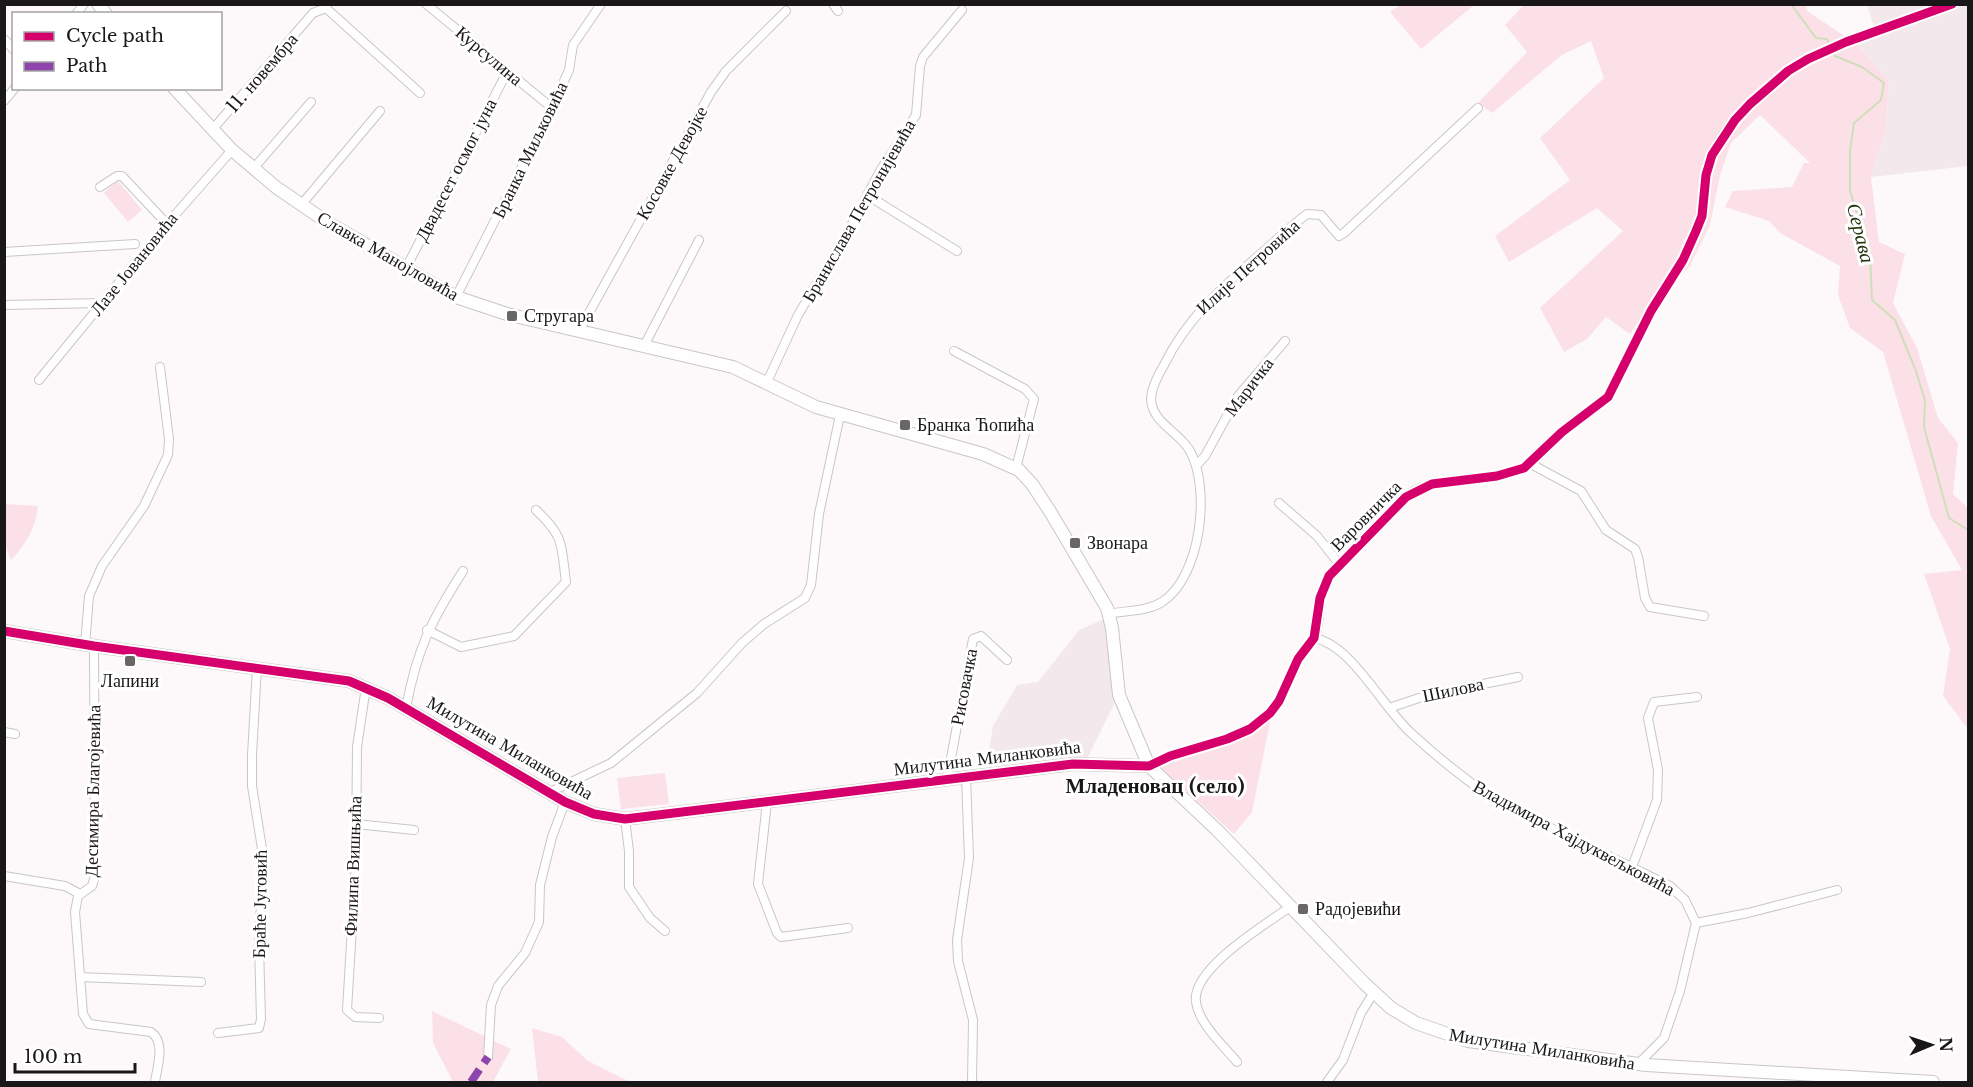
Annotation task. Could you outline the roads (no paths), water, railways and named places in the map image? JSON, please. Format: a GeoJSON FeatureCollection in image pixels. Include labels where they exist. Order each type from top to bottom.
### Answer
{"type":"FeatureCollection","features":[{"type":"Feature","properties":{"kind":"main road","name":"Славка Манојловића"},"geometry":{"type":"LineString","coordinates":[[176,90],[232,150],[301,205],[456,297],[491,309],[733,367],[804,402],[840,415],[983,454],[1016,468],[1035,488],[1109,614],[1119,695],[1149,766]]}},
{"type":"Feature","properties":{"kind":"main road","name":"Милутина Миланковића"},"geometry":{"type":"LineString","coordinates":[[4,630],[89,645],[330,677],[366,687],[406,708],[565,802],[594,814],[625,819],[1088,762],[1149,766],[1218,831],[1374,992],[1409,1020],[1452,1037],[1638,1064],[1933,1083]]}},
{"type":"Feature","properties":{"kind":"street","name":"Курсулина"},"geometry":{"type":"LineString","coordinates":[[426,4],[552,108]]}},
{"type":"Feature","properties":{"kind":"street","name":"Бранка Миљковића"},"geometry":{"type":"LineString","coordinates":[[456,297],[552,108],[569,70],[573,45],[602,4]]}},
{"type":"Feature","properties":{"kind":"street","name":"Варовничка"},"geometry":{"type":"LineString","coordinates":[[1149,766],[1170,756],[1227,739],[1250,729],[1263,719],[1279,701],[1298,659],[1314,638],[1322,594],[1329,576],[1406,496],[1432,484],[1509,474],[1531,464],[1562,432],[1606,399],[1642,327],[1683,260],[1699,224],[1704,203],[1706,175],[1717,144],[1735,120],[1766,90],[1788,71],[1827,50],[1952,4]]}},
{"type":"Feature","properties":{"kind":"street","name":"11. новембра"},"geometry":{"type":"LineString","coordinates":[[212,130],[313,13],[326,8],[420,93]]}},
{"type":"Feature","properties":{"kind":"street","name":"Бранислава Петронијевића"},"geometry":{"type":"LineString","coordinates":[[767,382],[798,315],[916,115],[920,66],[923,57],[962,10]]}},
{"type":"Feature","properties":{"kind":"street","name":"Косовке Девојке"},"geometry":{"type":"LineString","coordinates":[[579,331],[711,92],[726,70],[786,11]]}},
{"type":"Feature","properties":{"kind":"street","name":"Двадесет осмог јуна"},"geometry":{"type":"LineString","coordinates":[[406,268],[507,72]]}},
{"type":"Feature","properties":{"kind":"street"},"geometry":{"type":"LineString","coordinates":[[253,169],[311,102]]}},
{"type":"Feature","properties":{"kind":"street","name":"Илије Петровића"},"geometry":{"type":"LineString","coordinates":[[1109,614],[1153,606],[1167,598],[1179,584],[1192,552],[1201,513],[1202,485],[1197,465],[1184,441],[1156,416],[1151,397],[1166,360],[1188,324],[1210,298],[1306,214],[1321,215],[1340,236],[1478,108]]}},
{"type":"Feature","properties":{"kind":"street"},"geometry":{"type":"LineString","coordinates":[[301,205],[380,111]]}},
{"type":"Feature","properties":{"kind":"street","name":"Лазе Јовановића"},"geometry":{"type":"LineString","coordinates":[[39,380],[167,224],[232,150]]}},
{"type":"Feature","properties":{"kind":"street"},"geometry":{"type":"LineString","coordinates":[[100,188],[117,176],[122,176],[167,224]]}},
{"type":"Feature","properties":{"kind":"street"},"geometry":{"type":"LineString","coordinates":[[867,195],[957,251]]}},
{"type":"Feature","properties":{"kind":"street"},"geometry":{"type":"LineString","coordinates":[[644,346],[699,240]]}},
{"type":"Feature","properties":{"kind":"street"},"geometry":{"type":"LineString","coordinates":[[4,252],[135,244]]}},
{"type":"Feature","properties":{"kind":"street"},"geometry":{"type":"LineString","coordinates":[[4,305],[102,303]]}},
{"type":"Feature","properties":{"kind":"street","name":"Маричка"},"geometry":{"type":"LineString","coordinates":[[1197,465],[1205,456],[1238,396],[1285,341]]}},
{"type":"Feature","properties":{"kind":"street"},"geometry":{"type":"LineString","coordinates":[[954,351],[1025,389],[1034,399],[1016,468]]}},
{"type":"Feature","properties":{"kind":"street","name":"Десимира Благојевића"},"geometry":{"type":"LineString","coordinates":[[154,1083],[159,1044],[156,1036],[151,1032],[86,1022],[83,1014],[75,912],[76,901],[80,894],[92,886],[95,876],[89,596],[102,566],[144,506],[168,455],[169,439],[160,367]]}},
{"type":"Feature","properties":{"kind":"street"},"geometry":{"type":"LineString","coordinates":[[548,793],[611,763],[697,693],[742,643],[764,624],[805,598],[811,585],[819,514],[840,415]]}},
{"type":"Feature","properties":{"kind":"street"},"geometry":{"type":"LineString","coordinates":[[1531,464],[1581,491],[1606,530],[1635,549],[1645,598],[1650,607],[1704,616]]}},
{"type":"Feature","properties":{"kind":"street"},"geometry":{"type":"LineString","coordinates":[[1280,502],[1317,536],[1340,565]]}},
{"type":"Feature","properties":{"kind":"street"},"geometry":{"type":"LineString","coordinates":[[427,630],[461,647],[514,636],[566,582],[562,541],[550,523],[536,510]]}},
{"type":"Feature","properties":{"kind":"street"},"geometry":{"type":"LineString","coordinates":[[406,708],[413,668],[427,630],[463,571]]}},
{"type":"Feature","properties":{"kind":"street","name":"Рисовачка"},"geometry":{"type":"LineString","coordinates":[[947,780],[973,639],[981,636],[1007,660]]}},
{"type":"Feature","properties":{"kind":"street","name":"Владимира Хајдуквељковића"},"geometry":{"type":"LineString","coordinates":[[1314,638],[1337,648],[1409,732],[1473,785],[1498,802],[1675,890],[1689,906],[1696,922]]}},
{"type":"Feature","properties":{"kind":"street","name":"Браће Југовић"},"geometry":{"type":"LineString","coordinates":[[218,1033],[259,1029],[261,1019],[259,945],[263,855],[252,786],[257,667]]}},
{"type":"Feature","properties":{"kind":"street","name":"Шилова"},"geometry":{"type":"LineString","coordinates":[[1389,708],[1428,695],[1518,677]]}},
{"type":"Feature","properties":{"kind":"street","name":"Филипа Вишњића"},"geometry":{"type":"LineString","coordinates":[[366,687],[357,747],[356,824],[347,1010],[355,1017],[379,1018]]}},
{"type":"Feature","properties":{"kind":"street"},"geometry":{"type":"LineString","coordinates":[[1632,867],[1649,827],[1658,794],[1656,754],[1648,718],[1654,702],[1697,697]]}},
{"type":"Feature","properties":{"kind":"street"},"geometry":{"type":"LineString","coordinates":[[4,732],[15,734]]}},
{"type":"Feature","properties":{"kind":"street"},"geometry":{"type":"LineString","coordinates":[[966,777],[969,858],[957,940],[958,961],[973,1020],[972,1083]]}},
{"type":"Feature","properties":{"kind":"street"},"geometry":{"type":"LineString","coordinates":[[488,1057],[491,1005],[498,986],[525,953],[539,922],[540,885],[552,837],[565,802]]}},
{"type":"Feature","properties":{"kind":"street"},"geometry":{"type":"LineString","coordinates":[[767,802],[758,884],[777,933],[781,937],[848,928]]}},
{"type":"Feature","properties":{"kind":"street"},"geometry":{"type":"LineString","coordinates":[[625,819],[629,851],[629,887],[650,918],[665,931]]}},
{"type":"Feature","properties":{"kind":"street"},"geometry":{"type":"LineString","coordinates":[[356,824],[414,830]]}},
{"type":"Feature","properties":{"kind":"street"},"geometry":{"type":"LineString","coordinates":[[4,876],[65,886],[80,894]]}},
{"type":"Feature","properties":{"kind":"street"},"geometry":{"type":"LineString","coordinates":[[1638,1064],[1664,1038],[1680,991],[1696,922],[1748,913],[1837,890]]}},
{"type":"Feature","properties":{"kind":"street"},"geometry":{"type":"LineString","coordinates":[[1237,1062],[1205,1023],[1196,1004],[1197,991],[1229,949],[1290,907]]}},
{"type":"Feature","properties":{"kind":"street"},"geometry":{"type":"LineString","coordinates":[[80,977],[201,982]]}},
{"type":"Feature","properties":{"kind":"street"},"geometry":{"type":"LineString","coordinates":[[1327,1083],[1342,1064],[1361,1013],[1374,992]]}},
{"type":"Feature","properties":{"kind":"waterway","name":"Серава"},"geometry":{"type":"LineString","coordinates":[[1791,4],[1816,38],[1827,39],[1835,56],[1862,67],[1884,83],[1881,100],[1854,123],[1850,151],[1850,191],[1870,254],[1872,300],[1895,320],[1916,371],[1925,401],[1924,427],[1949,518],[1968,530]]}},
{"type":"Feature","properties":{"kind":"place","name":"Стругара"},"geometry":{"type":"Point","coordinates":[512,316]}},
{"type":"Feature","properties":{"kind":"place","name":"Бранка Ћопића"},"geometry":{"type":"Point","coordinates":[905,425]}},
{"type":"Feature","properties":{"kind":"place","name":"Звонара"},"geometry":{"type":"Point","coordinates":[1075,543]}},
{"type":"Feature","properties":{"kind":"place","name":"Лапини"},"geometry":{"type":"Point","coordinates":[130,661]}},
{"type":"Feature","properties":{"kind":"place","name":"Радојевићи"},"geometry":{"type":"Point","coordinates":[1303,909]}},
{"type":"Feature","properties":{"kind":"district","name":"Младеновац (село)"},"geometry":{"type":"Point","coordinates":[1155,786]}}]}
